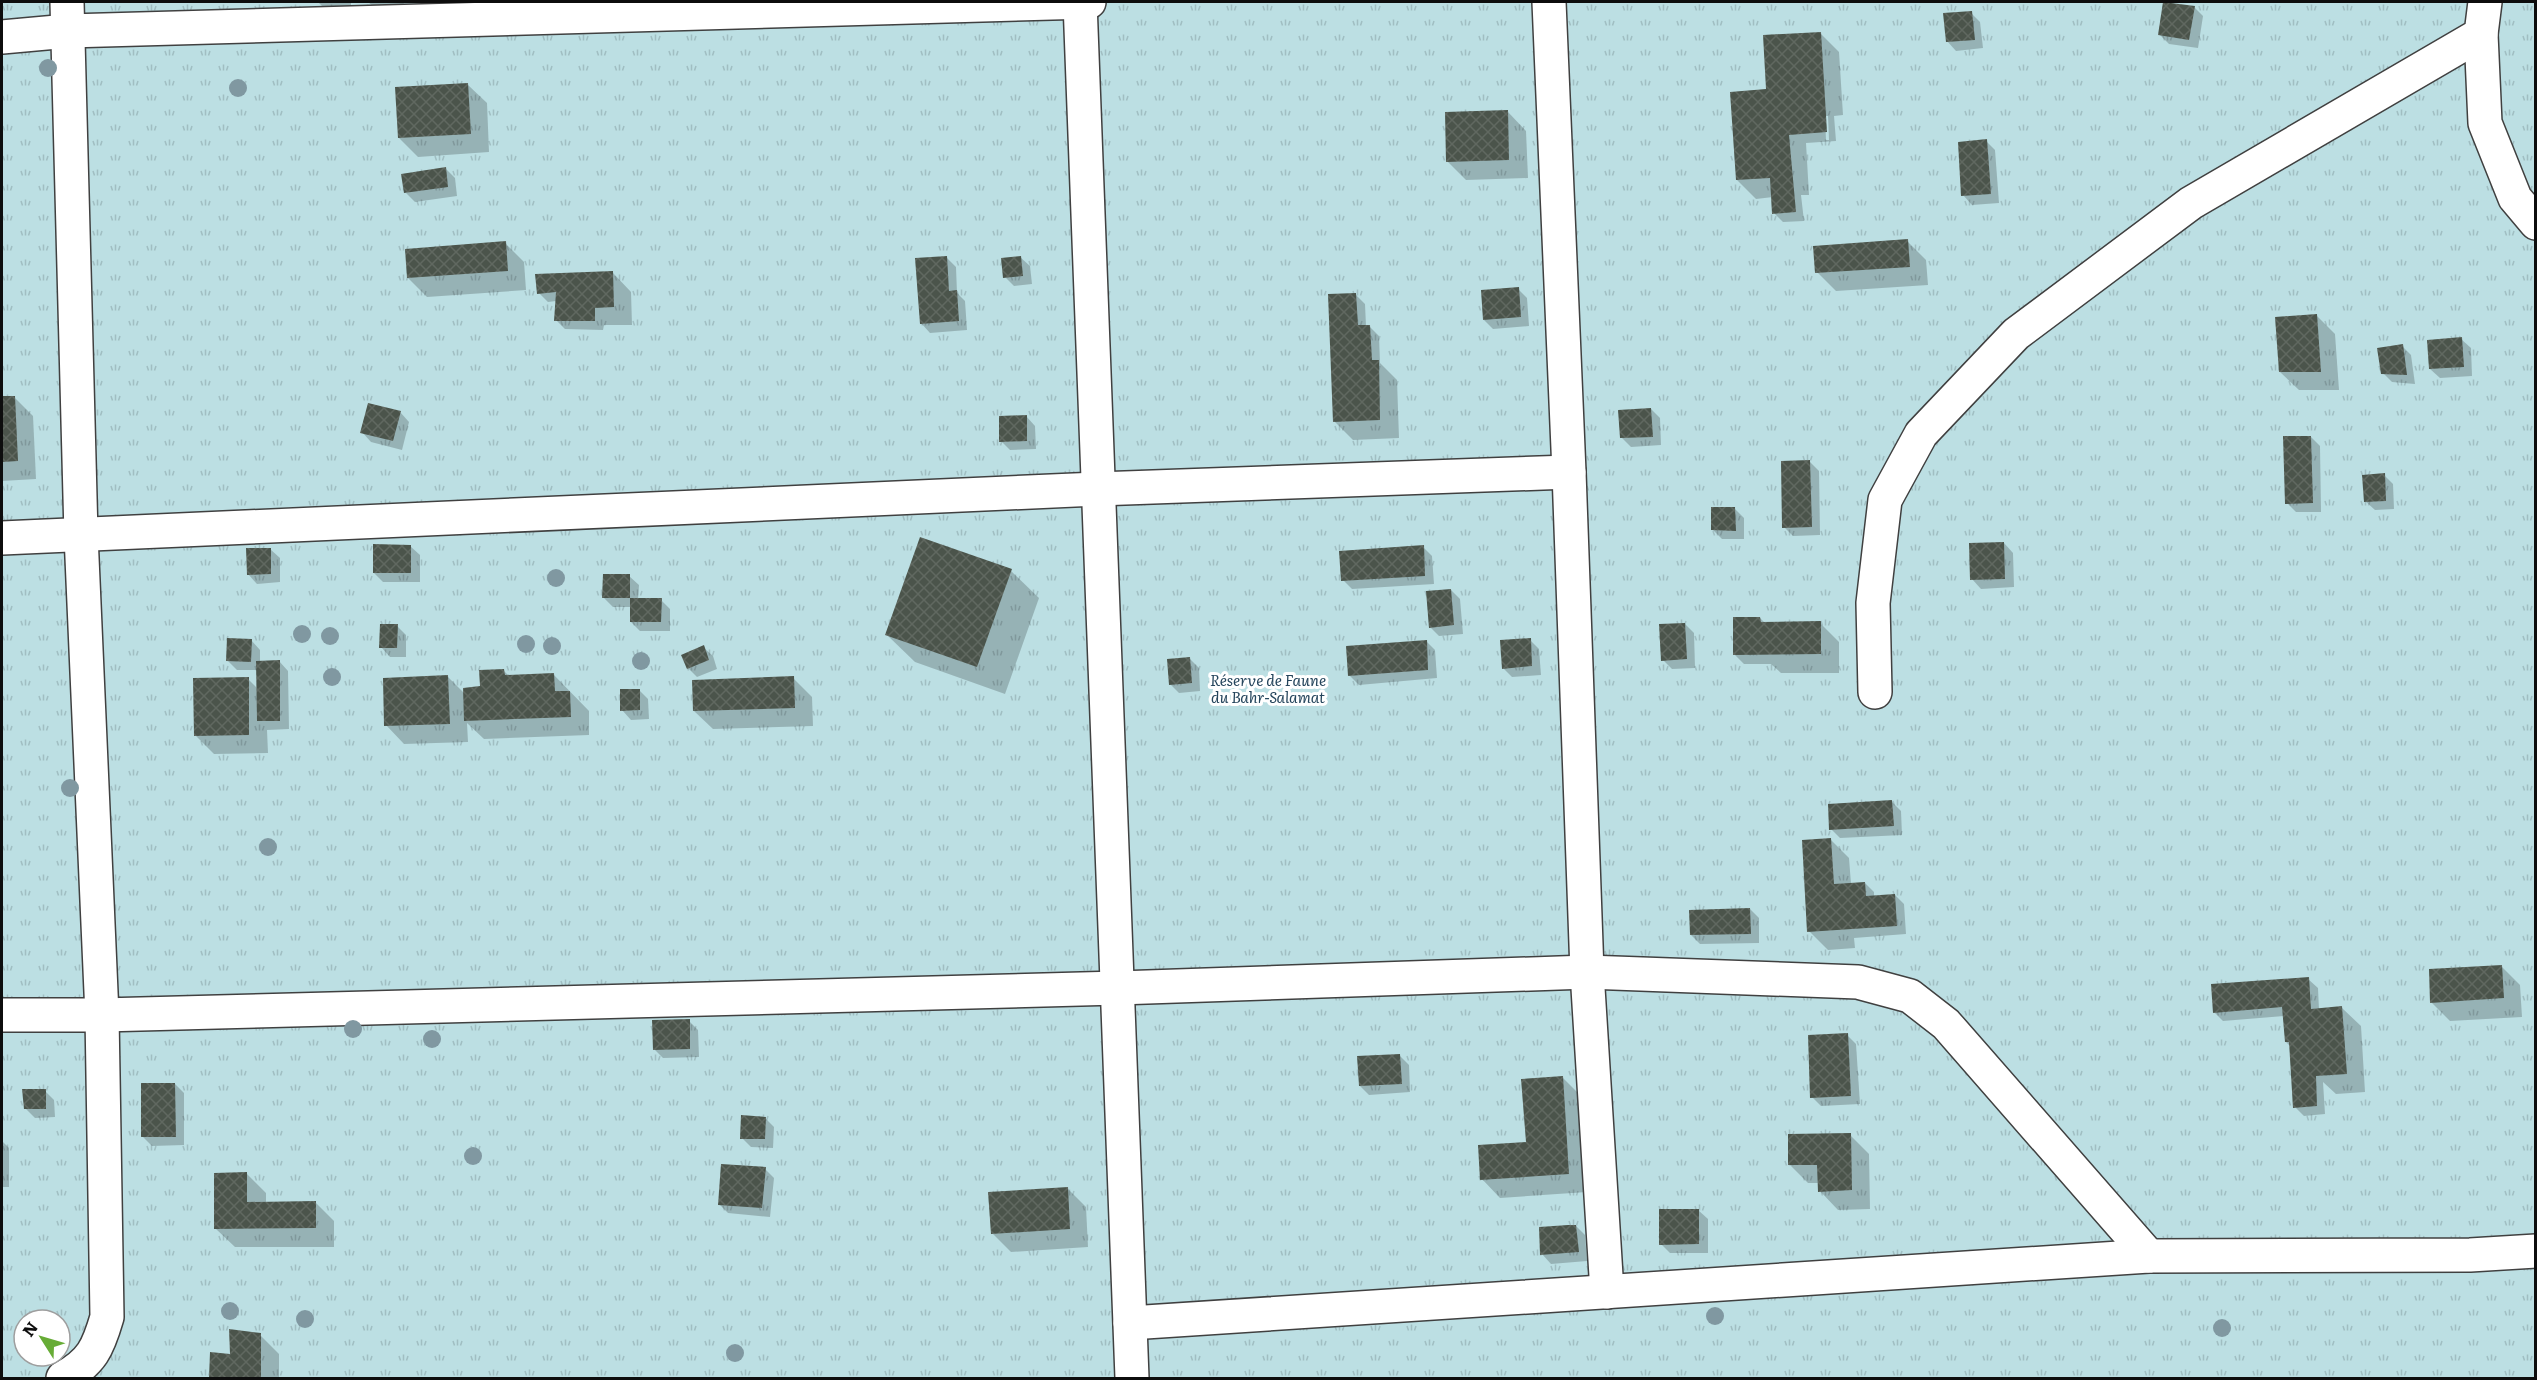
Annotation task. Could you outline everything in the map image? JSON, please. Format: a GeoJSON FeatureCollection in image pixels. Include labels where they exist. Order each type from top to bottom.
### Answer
{"type":"FeatureCollection","features":[{"type":"Feature","properties":{"kind":"street"},"geometry":{"type":"LineString","coordinates":[[1080,2],[1132,1378]]}},
{"type":"Feature","properties":{"kind":"street"},"geometry":{"type":"LineString","coordinates":[[2,37],[68,16],[1089,2]]}},
{"type":"Feature","properties":{"kind":"street"},"geometry":{"type":"LineString","coordinates":[[1549,2],[1587,972],[1607,1292]]}},
{"type":"Feature","properties":{"kind":"street"},"geometry":{"type":"LineString","coordinates":[[2485,2],[2481,34],[2485,123],[2515,198],[2535,223]]}},
{"type":"Feature","properties":{"kind":"street"},"geometry":{"type":"LineString","coordinates":[[63,1378],[79,1370],[99,1346],[107,1317],[102,1015],[81,536],[68,16]]}},
{"type":"Feature","properties":{"kind":"street"},"geometry":{"type":"LineString","coordinates":[[1875,692],[1873,603],[1885,500],[1921,434],[2016,334],[2192,203],[2481,34]]}},
{"type":"Feature","properties":{"kind":"street"},"geometry":{"type":"LineString","coordinates":[[2,538],[1097,489],[1569,472]]}},
{"type":"Feature","properties":{"kind":"street"},"geometry":{"type":"LineString","coordinates":[[2,1015],[102,1015],[1118,988],[1587,972],[1858,982],[1910,996],[1946,1024],[2149,1256]]}},
{"type":"Feature","properties":{"kind":"street"},"geometry":{"type":"LineString","coordinates":[[1130,1323],[2149,1256],[2470,1255],[2535,1251]]}},
{"type":"Feature","properties":{"kind":"green space","name":"Réserve de Faune du Bahr-Salamat"},"geometry":{"type":"Polygon","coordinates":[[[2,2],[2535,2],[2535,1378],[2,1378],[2,2]]]}},
{"type":"Feature","properties":{"kind":"building"},"geometry":{"type":"Polygon","coordinates":[[[2163,2],[2195,6],[2189,40],[2158,35],[2163,2]]]}},
{"type":"Feature","properties":{"kind":"building"},"geometry":{"type":"Polygon","coordinates":[[[1972,11],[1975,40],[1946,42],[1943,13],[1972,11]]]}},
{"type":"Feature","properties":{"kind":"building"},"geometry":{"type":"Polygon","coordinates":[[[1821,32],[1827,132],[1789,135],[1796,212],[1772,214],[1770,178],[1736,180],[1730,92],[1766,89],[1763,35],[1821,32]]]}},
{"type":"Feature","properties":{"kind":"building"},"geometry":{"type":"Polygon","coordinates":[[[468,83],[471,134],[398,138],[395,87],[468,83]]]}},
{"type":"Feature","properties":{"kind":"building"},"geometry":{"type":"Polygon","coordinates":[[[1508,110],[1509,160],[1446,162],[1445,112],[1508,110]]]}},
{"type":"Feature","properties":{"kind":"building"},"geometry":{"type":"Polygon","coordinates":[[[1987,139],[1991,194],[1961,196],[1958,142],[1987,139]]]}},
{"type":"Feature","properties":{"kind":"building"},"geometry":{"type":"Polygon","coordinates":[[[446,167],[448,187],[404,193],[401,174],[446,167]]]}},
{"type":"Feature","properties":{"kind":"building"},"geometry":{"type":"Polygon","coordinates":[[[1908,239],[1910,267],[1815,273],[1813,246],[1908,239]]]}},
{"type":"Feature","properties":{"kind":"building"},"geometry":{"type":"Polygon","coordinates":[[[506,241],[508,271],[407,278],[405,249],[506,241]]]}},
{"type":"Feature","properties":{"kind":"building"},"geometry":{"type":"Polygon","coordinates":[[[947,256],[949,291],[957,290],[959,321],[920,324],[915,258],[947,256]]]}},
{"type":"Feature","properties":{"kind":"building"},"geometry":{"type":"Polygon","coordinates":[[[1021,256],[1023,276],[1003,278],[1001,258],[1021,256]]]}},
{"type":"Feature","properties":{"kind":"building"},"geometry":{"type":"Polygon","coordinates":[[[613,271],[614,307],[595,308],[595,321],[554,321],[556,292],[537,294],[535,274],[613,271]]]}},
{"type":"Feature","properties":{"kind":"building"},"geometry":{"type":"Polygon","coordinates":[[[1519,287],[1521,317],[1483,320],[1481,290],[1519,287]]]}},
{"type":"Feature","properties":{"kind":"building"},"geometry":{"type":"Polygon","coordinates":[[[1356,293],[1358,325],[1370,325],[1372,360],[1379,360],[1380,420],[1333,422],[1328,294],[1356,293]]]}},
{"type":"Feature","properties":{"kind":"building"},"geometry":{"type":"Polygon","coordinates":[[[2317,314],[2321,372],[2279,372],[2275,317],[2317,314]]]}},
{"type":"Feature","properties":{"kind":"building"},"geometry":{"type":"Polygon","coordinates":[[[2462,337],[2464,367],[2429,369],[2427,340],[2462,337]]]}},
{"type":"Feature","properties":{"kind":"building"},"geometry":{"type":"Polygon","coordinates":[[[2403,344],[2407,375],[2381,374],[2377,348],[2403,344]]]}},
{"type":"Feature","properties":{"kind":"building"},"geometry":{"type":"Polygon","coordinates":[[[2,396],[15,396],[18,461],[2,462],[2,396]]]}},
{"type":"Feature","properties":{"kind":"building"},"geometry":{"type":"Polygon","coordinates":[[[368,403],[401,411],[393,441],[360,433],[368,403]]]}},
{"type":"Feature","properties":{"kind":"building"},"geometry":{"type":"Polygon","coordinates":[[[1651,408],[1653,437],[1620,438],[1618,410],[1651,408]]]}},
{"type":"Feature","properties":{"kind":"building"},"geometry":{"type":"Polygon","coordinates":[[[1027,415],[1027,441],[999,442],[999,416],[1027,415]]]}},
{"type":"Feature","properties":{"kind":"building"},"geometry":{"type":"Polygon","coordinates":[[[2283,436],[2311,436],[2313,503],[2285,504],[2283,436]]]}},
{"type":"Feature","properties":{"kind":"building"},"geometry":{"type":"Polygon","coordinates":[[[1810,460],[1812,527],[1782,528],[1781,461],[1810,460]]]}},
{"type":"Feature","properties":{"kind":"building"},"geometry":{"type":"Polygon","coordinates":[[[2385,473],[2386,501],[2364,502],[2362,475],[2385,473]]]}},
{"type":"Feature","properties":{"kind":"building"},"geometry":{"type":"Polygon","coordinates":[[[1711,507],[1735,507],[1736,531],[1711,530],[1711,507]]]}},
{"type":"Feature","properties":{"kind":"building"},"geometry":{"type":"Polygon","coordinates":[[[920,537],[1012,569],[977,667],[885,635],[920,537]]]}},
{"type":"Feature","properties":{"kind":"building"},"geometry":{"type":"Polygon","coordinates":[[[2004,542],[2005,579],[1970,580],[1969,543],[2004,542]]]}},
{"type":"Feature","properties":{"kind":"building"},"geometry":{"type":"Polygon","coordinates":[[[373,544],[411,545],[411,573],[373,573],[373,544]]]}},
{"type":"Feature","properties":{"kind":"building"},"geometry":{"type":"Polygon","coordinates":[[[1424,545],[1425,576],[1341,581],[1339,551],[1424,545]]]}},
{"type":"Feature","properties":{"kind":"building"},"geometry":{"type":"Polygon","coordinates":[[[246,548],[271,548],[271,574],[247,575],[246,548]]]}},
{"type":"Feature","properties":{"kind":"building"},"geometry":{"type":"Polygon","coordinates":[[[603,574],[630,574],[630,598],[602,598],[603,574]]]}},
{"type":"Feature","properties":{"kind":"building"},"geometry":{"type":"Polygon","coordinates":[[[1451,589],[1454,625],[1429,628],[1426,591],[1451,589]]]}},
{"type":"Feature","properties":{"kind":"building"},"geometry":{"type":"Polygon","coordinates":[[[630,598],[662,598],[661,622],[630,622],[630,598]]]}},
{"type":"Feature","properties":{"kind":"building"},"geometry":{"type":"Polygon","coordinates":[[[1733,617],[1760,617],[1761,622],[1821,621],[1821,654],[1733,655],[1733,617]]]}},
{"type":"Feature","properties":{"kind":"building"},"geometry":{"type":"Polygon","coordinates":[[[1685,623],[1687,659],[1661,661],[1659,624],[1685,623]]]}},
{"type":"Feature","properties":{"kind":"building"},"geometry":{"type":"Polygon","coordinates":[[[380,624],[398,624],[397,648],[379,648],[380,624]]]}},
{"type":"Feature","properties":{"kind":"building"},"geometry":{"type":"Polygon","coordinates":[[[227,638],[252,639],[251,662],[226,661],[227,638]]]}},
{"type":"Feature","properties":{"kind":"building"},"geometry":{"type":"Polygon","coordinates":[[[1531,638],[1532,666],[1502,669],[1500,640],[1531,638]]]}},
{"type":"Feature","properties":{"kind":"building"},"geometry":{"type":"Polygon","coordinates":[[[1427,640],[1428,670],[1348,676],[1346,646],[1427,640]]]}},
{"type":"Feature","properties":{"kind":"building"},"geometry":{"type":"Polygon","coordinates":[[[704,645],[709,660],[687,669],[681,655],[704,645]]]}},
{"type":"Feature","properties":{"kind":"building"},"geometry":{"type":"Polygon","coordinates":[[[1190,657],[1192,683],[1169,685],[1167,659],[1190,657]]]}},
{"type":"Feature","properties":{"kind":"building"},"geometry":{"type":"Polygon","coordinates":[[[280,660],[280,721],[257,721],[256,661],[280,660]]]}},
{"type":"Feature","properties":{"kind":"building"},"geometry":{"type":"Polygon","coordinates":[[[504,669],[505,675],[554,673],[555,691],[570,691],[571,717],[464,721],[463,688],[480,686],[479,670],[504,669]]]}},
{"type":"Feature","properties":{"kind":"building"},"geometry":{"type":"Polygon","coordinates":[[[448,675],[450,724],[384,726],[383,678],[448,675]]]}},
{"type":"Feature","properties":{"kind":"building"},"geometry":{"type":"Polygon","coordinates":[[[794,676],[795,708],[693,711],[692,680],[794,676]]]}},
{"type":"Feature","properties":{"kind":"building"},"geometry":{"type":"Polygon","coordinates":[[[249,677],[249,735],[194,736],[193,678],[249,677]]]}},
{"type":"Feature","properties":{"kind":"building"},"geometry":{"type":"Polygon","coordinates":[[[620,689],[640,689],[640,710],[620,711],[620,689]]]}},
{"type":"Feature","properties":{"kind":"building"},"geometry":{"type":"Polygon","coordinates":[[[1892,800],[1894,826],[1829,830],[1828,804],[1892,800]]]}},
{"type":"Feature","properties":{"kind":"building"},"geometry":{"type":"Polygon","coordinates":[[[1831,838],[1834,884],[1865,882],[1866,896],[1895,894],[1897,926],[1807,932],[1802,840],[1831,838]]]}},
{"type":"Feature","properties":{"kind":"building"},"geometry":{"type":"Polygon","coordinates":[[[1750,908],[1751,934],[1690,935],[1689,910],[1750,908]]]}},
{"type":"Feature","properties":{"kind":"building"},"geometry":{"type":"Polygon","coordinates":[[[2502,965],[2504,998],[2430,1003],[2429,969],[2502,965]]]}},
{"type":"Feature","properties":{"kind":"building"},"geometry":{"type":"Polygon","coordinates":[[[2309,977],[2311,1009],[2342,1006],[2347,1074],[2316,1076],[2317,1106],[2293,1108],[2289,1042],[2285,1042],[2282,1007],[2213,1013],[2211,984],[2309,977]]]}},
{"type":"Feature","properties":{"kind":"building"},"geometry":{"type":"Polygon","coordinates":[[[690,1019],[690,1049],[653,1050],[652,1020],[690,1019]]]}},
{"type":"Feature","properties":{"kind":"building"},"geometry":{"type":"Polygon","coordinates":[[[1848,1033],[1851,1096],[1810,1098],[1808,1035],[1848,1033]]]}},
{"type":"Feature","properties":{"kind":"building"},"geometry":{"type":"Polygon","coordinates":[[[1400,1054],[1402,1084],[1359,1086],[1357,1056],[1400,1054]]]}},
{"type":"Feature","properties":{"kind":"building"},"geometry":{"type":"Polygon","coordinates":[[[1563,1076],[1569,1174],[1480,1180],[1478,1145],[1526,1142],[1521,1079],[1563,1076]]]}},
{"type":"Feature","properties":{"kind":"building"},"geometry":{"type":"Polygon","coordinates":[[[141,1083],[175,1083],[176,1137],[141,1137],[141,1083]]]}},
{"type":"Feature","properties":{"kind":"building"},"geometry":{"type":"Polygon","coordinates":[[[22,1089],[46,1089],[46,1109],[24,1109],[22,1089]]]}},
{"type":"Feature","properties":{"kind":"building"},"geometry":{"type":"Polygon","coordinates":[[[741,1115],[766,1117],[765,1139],[740,1139],[741,1115]]]}},
{"type":"Feature","properties":{"kind":"building"},"geometry":{"type":"Polygon","coordinates":[[[1851,1133],[1852,1190],[1818,1192],[1817,1165],[1788,1165],[1788,1134],[1851,1133]]]}},
{"type":"Feature","properties":{"kind":"building"},"geometry":{"type":"Polygon","coordinates":[[[721,1164],[766,1167],[762,1208],[718,1205],[721,1164]]]}},
{"type":"Feature","properties":{"kind":"building"},"geometry":{"type":"Polygon","coordinates":[[[247,1172],[247,1202],[316,1201],[316,1228],[214,1229],[214,1173],[247,1172]]]}},
{"type":"Feature","properties":{"kind":"building"},"geometry":{"type":"Polygon","coordinates":[[[1068,1187],[1070,1229],[991,1234],[988,1192],[1068,1187]]]}},
{"type":"Feature","properties":{"kind":"building"},"geometry":{"type":"Polygon","coordinates":[[[1659,1209],[1699,1209],[1699,1244],[1659,1245],[1659,1209]]]}},
{"type":"Feature","properties":{"kind":"building"},"geometry":{"type":"Polygon","coordinates":[[[1576,1225],[1579,1252],[1540,1255],[1539,1227],[1576,1225]]]}},
{"type":"Feature","properties":{"kind":"building"},"geometry":{"type":"Polygon","coordinates":[[[229,1329],[261,1333],[261,1378],[209,1378],[210,1352],[230,1354],[229,1329]]]}}]}
